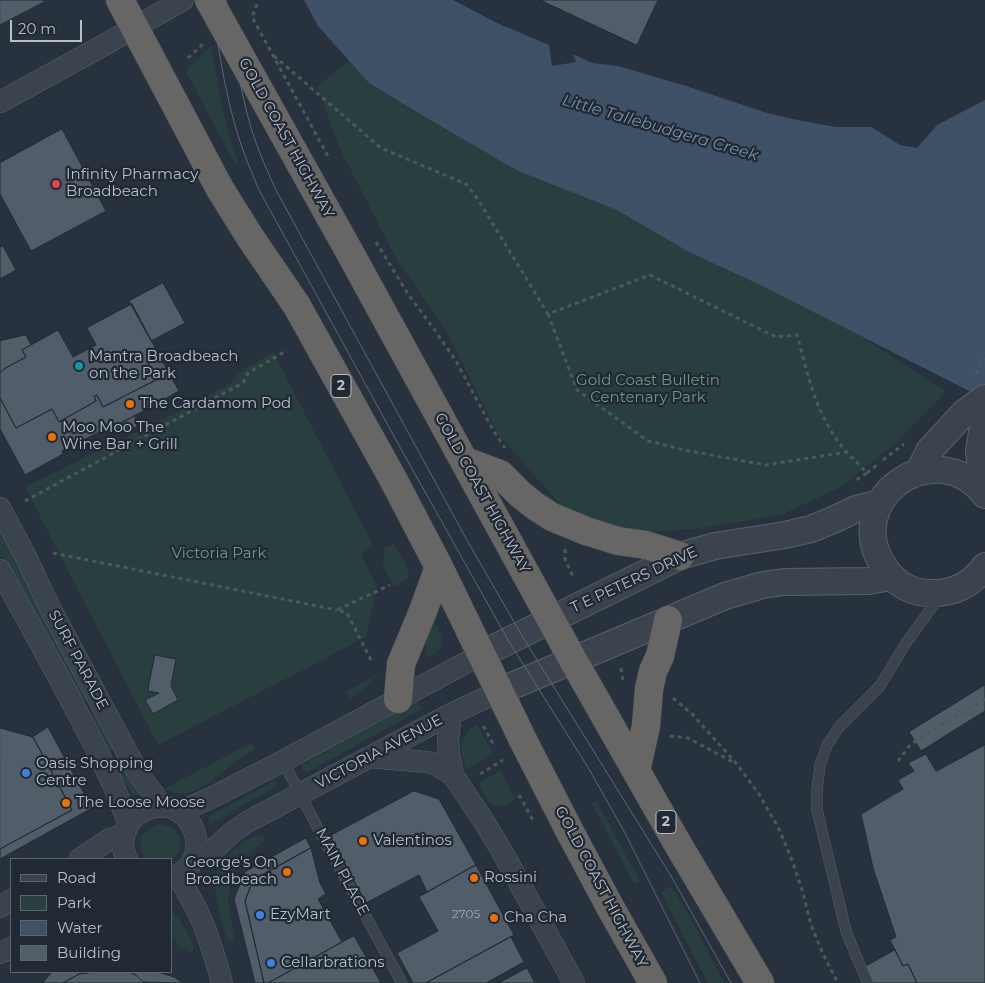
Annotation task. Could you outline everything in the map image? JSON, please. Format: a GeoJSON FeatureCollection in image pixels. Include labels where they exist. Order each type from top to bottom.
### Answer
{"type":"FeatureCollection","features":[{"type":"Feature","properties":{"kind":"highway","name":"GOLD COAST HIGHWAY"},"geometry":{"type":"LineString","coordinates":[[120,0],[220,189],[297,306],[393,479],[439,567],[577,845],[653,983]]}},
{"type":"Feature","properties":{"kind":"highway","name":"GOLD COAST HIGHWAY"},"geometry":{"type":"LineString","coordinates":[[209,0],[527,574],[550,619],[760,983]]}},
{"type":"Feature","properties":{"kind":"highway"},"geometry":{"type":"LineString","coordinates":[[464,461],[500,474],[520,494],[552,517],[618,542],[646,546],[680,556]]}},
{"type":"Feature","properties":{"kind":"highway"},"geometry":{"type":"LineString","coordinates":[[398,699],[401,664],[439,567]]}},
{"type":"Feature","properties":{"kind":"highway"},"geometry":{"type":"LineString","coordinates":[[636,771],[646,726],[649,688],[653,671],[660,656],[668,620]]}},
{"type":"Feature","properties":{"kind":"street"},"geometry":{"type":"LineString","coordinates":[[0,102],[183,0]]}},
{"type":"Feature","properties":{"kind":"street"},"geometry":{"type":"LineString","coordinates":[[919,472],[929,451],[964,414],[985,398]]}},
{"type":"Feature","properties":{"kind":"street"},"geometry":{"type":"LineString","coordinates":[[982,492],[979,452],[985,413]]}},
{"type":"Feature","properties":{"kind":"street"},"geometry":{"type":"LineString","coordinates":[[982,492],[967,478],[951,472],[935,470],[919,472],[902,478],[889,489],[879,503],[873,522],[873,542],[879,561],[891,577],[906,588],[924,593],[942,594],[962,587],[979,575],[985,566]]}},
{"type":"Feature","properties":{"kind":"street","name":"T E PETERS DRIVE"},"geometry":{"type":"LineString","coordinates":[[482,654],[680,556],[715,546],[811,529],[856,509],[879,503]]}},
{"type":"Feature","properties":{"kind":"street","name":"SURF PARADE"},"geometry":{"type":"LineString","coordinates":[[0,508],[51,610],[138,773],[171,809],[187,818],[193,828],[197,838],[197,849],[194,859]]}},
{"type":"Feature","properties":{"kind":"street","name":"SURF PARADE"},"geometry":{"type":"LineString","coordinates":[[0,570],[96,749],[113,785],[126,829],[123,845],[126,858]]}},
{"type":"Feature","properties":{"kind":"street"},"geometry":{"type":"LineString","coordinates":[[573,660],[725,596],[763,585],[784,582],[868,581],[891,577]]}},
{"type":"Feature","properties":{"kind":"street"},"geometry":{"type":"LineString","coordinates":[[82,858],[126,829],[135,817],[143,811],[152,808],[171,809],[213,797],[482,654]]}},
{"type":"Feature","properties":{"kind":"street","name":"VICTORIA AVENUE"},"geometry":{"type":"LineString","coordinates":[[175,877],[187,869],[194,859],[213,850],[232,832],[249,821],[450,714],[573,660]]}},
{"type":"Feature","properties":{"kind":"street"},"geometry":{"type":"LineString","coordinates":[[450,714],[448,747],[453,775],[504,855],[574,983]]}},
{"type":"Feature","properties":{"kind":"street"},"geometry":{"type":"LineString","coordinates":[[369,757],[427,762],[435,764],[453,775]]}},
{"type":"Feature","properties":{"kind":"street"},"geometry":{"type":"LineString","coordinates":[[175,877],[197,910],[204,925],[222,983]]}},
{"type":"Feature","properties":{"kind":"lane"},"geometry":{"type":"LineString","coordinates":[[868,983],[846,931],[818,810],[817,791],[820,765],[827,745],[840,726],[880,686],[906,644],[942,594]]}},
{"type":"Feature","properties":{"kind":"lane","name":"MAIN PLACE"},"geometry":{"type":"LineString","coordinates":[[283,761],[402,983]]}},
{"type":"Feature","properties":{"kind":"path"},"geometry":{"type":"LineString","coordinates":[[256,4],[252,17],[333,165]]}},
{"type":"Feature","properties":{"kind":"path"},"geometry":{"type":"LineString","coordinates":[[188,58],[204,43]]}},
{"type":"Feature","properties":{"kind":"path"},"geometry":{"type":"LineString","coordinates":[[274,56],[381,148],[466,184],[477,198],[548,314],[577,390],[648,441],[766,465],[847,452]]}},
{"type":"Feature","properties":{"kind":"path"},"geometry":{"type":"LineString","coordinates":[[373,236],[408,294],[456,361],[493,430],[510,454]]}},
{"type":"Feature","properties":{"kind":"path"},"geometry":{"type":"LineString","coordinates":[[548,314],[650,275],[776,337],[796,335],[816,401],[830,430],[867,473]]}},
{"type":"Feature","properties":{"kind":"path"},"geometry":{"type":"LineString","coordinates":[[25,501],[243,383],[248,373],[284,352]]}},
{"type":"Feature","properties":{"kind":"path"},"geometry":{"type":"LineString","coordinates":[[847,487],[905,442]]}},
{"type":"Feature","properties":{"kind":"path"},"geometry":{"type":"LineString","coordinates":[[565,544],[565,558],[573,577]]}},
{"type":"Feature","properties":{"kind":"path"},"geometry":{"type":"LineString","coordinates":[[53,553],[347,613],[371,660]]}},
{"type":"Feature","properties":{"kind":"path"},"geometry":{"type":"LineString","coordinates":[[337,610],[390,585]]}},
{"type":"Feature","properties":{"kind":"path"},"geometry":{"type":"LineString","coordinates":[[669,694],[692,714],[736,763],[759,794],[778,827],[792,860],[810,925],[838,983]]}},
{"type":"Feature","properties":{"kind":"path"},"geometry":{"type":"LineString","coordinates":[[898,762],[910,746],[926,734],[985,699]]}},
{"type":"Feature","properties":{"kind":"path"},"geometry":{"type":"LineString","coordinates":[[666,735],[688,738],[736,763]]}},
{"type":"Feature","properties":{"kind":"path"},"geometry":{"type":"LineString","coordinates":[[477,775],[503,760]]}},
{"type":"Feature","properties":{"kind":"green space"},"geometry":{"type":"Polygon","coordinates":[[[211,46],[221,102],[238,163],[235,165],[186,71],[211,46]]]}},
{"type":"Feature","properties":{"kind":"green space","name":"Gold Coast Bulletin Centenary Park"},"geometry":{"type":"Polygon","coordinates":[[[350,61],[369,83],[518,171],[617,210],[687,251],[857,334],[946,391],[896,443],[841,487],[781,515],[698,529],[625,533],[570,516],[498,434],[445,329],[397,260],[340,149],[317,86],[350,61]]]}},
{"type":"Feature","properties":{"kind":"green space","name":"Victoria Park"},"geometry":{"type":"Polygon","coordinates":[[[273,352],[373,545],[361,554],[377,586],[366,637],[158,745],[25,487],[196,403],[231,383],[238,374],[273,352]]]}},
{"type":"Feature","properties":{"kind":"green space"},"geometry":{"type":"Polygon","coordinates":[[[0,524],[89,699],[81,703],[0,554],[0,524]]]}},
{"type":"Feature","properties":{"kind":"green space"},"geometry":{"type":"Polygon","coordinates":[[[394,544],[403,559],[410,577],[394,587],[383,566],[385,548],[394,544]]]}},
{"type":"Feature","properties":{"kind":"green space"},"geometry":{"type":"Polygon","coordinates":[[[434,620],[442,641],[439,650],[428,658],[425,653],[428,622],[434,620]]]}},
{"type":"Feature","properties":{"kind":"green space"},"geometry":{"type":"Polygon","coordinates":[[[381,672],[366,687],[349,699],[345,692],[381,672]]]}},
{"type":"Feature","properties":{"kind":"green space"},"geometry":{"type":"Polygon","coordinates":[[[418,701],[422,709],[306,773],[301,765],[418,701]]]}},
{"type":"Feature","properties":{"kind":"green space"},"geometry":{"type":"Polygon","coordinates":[[[96,713],[115,748],[107,752],[88,718],[96,713]]]}},
{"type":"Feature","properties":{"kind":"green space"},"geometry":{"type":"Polygon","coordinates":[[[476,724],[494,754],[466,769],[461,744],[466,734],[476,724]]]}},
{"type":"Feature","properties":{"kind":"green space"},"geometry":{"type":"Polygon","coordinates":[[[251,743],[255,749],[195,791],[181,794],[164,789],[251,743]]]}},
{"type":"Feature","properties":{"kind":"green space"},"geometry":{"type":"Polygon","coordinates":[[[121,759],[141,794],[139,796],[133,795],[113,764],[121,759]]]}},
{"type":"Feature","properties":{"kind":"green space"},"geometry":{"type":"Polygon","coordinates":[[[500,771],[515,799],[499,806],[488,800],[478,783],[500,771]]]}},
{"type":"Feature","properties":{"kind":"green space"},"geometry":{"type":"Polygon","coordinates":[[[274,781],[277,787],[208,826],[209,816],[274,781]]]}},
{"type":"Feature","properties":{"kind":"green space"},"geometry":{"type":"Polygon","coordinates":[[[597,802],[640,881],[634,884],[592,803],[597,802]]]}},
{"type":"Feature","properties":{"kind":"green space"},"geometry":{"type":"Polygon","coordinates":[[[160,824],[167,826],[177,833],[180,844],[179,850],[172,860],[172,858],[146,858],[143,854],[140,843],[144,833],[153,826],[160,824]]]}},
{"type":"Feature","properties":{"kind":"green space"},"geometry":{"type":"Polygon","coordinates":[[[257,836],[266,838],[247,856],[240,858],[230,881],[228,899],[234,940],[228,941],[216,898],[215,889],[218,872],[223,862],[234,850],[246,840],[257,836]]]}},
{"type":"Feature","properties":{"kind":"green space"},"geometry":{"type":"Polygon","coordinates":[[[671,886],[689,915],[724,983],[708,983],[661,892],[671,886]]]}},
{"type":"Feature","properties":{"kind":"green space"},"geometry":{"type":"Polygon","coordinates":[[[172,911],[182,923],[194,950],[188,952],[186,948],[181,949],[172,935],[172,911]]]}},
{"type":"Feature","properties":{"kind":"water","name":"Little Tallebudgera Creek"},"geometry":{"type":"Polygon","coordinates":[[[304,0],[453,0],[497,23],[549,45],[552,66],[576,62],[573,54],[592,63],[618,66],[767,113],[836,127],[871,127],[900,145],[917,148],[937,125],[985,100],[985,399],[762,286],[687,251],[617,210],[518,171],[432,121],[369,83],[318,26],[304,0]]]}},
{"type":"Feature","properties":{"kind":"building"},"geometry":{"type":"Polygon","coordinates":[[[0,0],[43,0],[44,2],[0,25],[0,0]]]}},
{"type":"Feature","properties":{"kind":"building"},"geometry":{"type":"Polygon","coordinates":[[[540,0],[658,0],[637,45],[540,0]]]}},
{"type":"Feature","properties":{"kind":"building"},"geometry":{"type":"Polygon","coordinates":[[[62,129],[106,211],[31,251],[0,194],[0,163],[62,129]]]}},
{"type":"Feature","properties":{"kind":"building"},"geometry":{"type":"Polygon","coordinates":[[[3,246],[16,270],[0,279],[0,247],[3,246]]]}},
{"type":"Feature","properties":{"kind":"building"},"geometry":{"type":"Polygon","coordinates":[[[163,283],[185,323],[151,341],[129,301],[163,283]]]}},
{"type":"Feature","properties":{"kind":"building","name":"Mantra Broadbeach on the Park"},"geometry":{"type":"Polygon","coordinates":[[[132,304],[160,357],[148,363],[156,380],[103,407],[97,395],[94,396],[96,401],[59,422],[52,409],[16,428],[0,398],[0,373],[26,357],[22,350],[58,330],[73,357],[96,345],[87,328],[132,304]]]}},
{"type":"Feature","properties":{"kind":"building"},"geometry":{"type":"Polygon","coordinates":[[[26,335],[31,345],[22,350],[26,357],[0,373],[0,341],[26,335]]]}},
{"type":"Feature","properties":{"kind":"building"},"geometry":{"type":"Polygon","coordinates":[[[160,357],[179,391],[107,431],[105,429],[62,451],[63,454],[25,475],[0,429],[0,398],[16,428],[52,409],[59,422],[96,401],[94,396],[97,395],[103,407],[156,380],[148,363],[160,357]]]}},
{"type":"Feature","properties":{"kind":"building"},"geometry":{"type":"Polygon","coordinates":[[[135,416],[137,427],[116,432],[115,426],[135,416]]]}},
{"type":"Feature","properties":{"kind":"building"},"geometry":{"type":"Polygon","coordinates":[[[155,655],[176,659],[171,686],[178,700],[153,714],[145,700],[159,693],[148,691],[155,655]]]}},
{"type":"Feature","properties":{"kind":"building"},"geometry":{"type":"Polygon","coordinates":[[[985,685],[985,711],[921,751],[909,732],[985,685]]]}},
{"type":"Feature","properties":{"kind":"building"},"geometry":{"type":"Polygon","coordinates":[[[48,727],[92,808],[0,859],[0,849],[72,810],[33,737],[48,727]]]}},
{"type":"Feature","properties":{"kind":"building","name":"Oasis Shopping Centre"},"geometry":{"type":"Polygon","coordinates":[[[0,728],[33,737],[72,810],[0,849],[0,728]]]}},
{"type":"Feature","properties":{"kind":"building"},"geometry":{"type":"Polygon","coordinates":[[[985,745],[985,983],[917,983],[908,964],[903,966],[890,940],[896,937],[873,868],[861,814],[903,789],[898,780],[914,771],[908,763],[926,754],[936,771],[985,745]]]}},
{"type":"Feature","properties":{"kind":"building"},"geometry":{"type":"Polygon","coordinates":[[[414,791],[439,799],[476,865],[427,892],[419,875],[366,903],[330,836],[414,791]]]}},
{"type":"Feature","properties":{"kind":"building"},"geometry":{"type":"Polygon","coordinates":[[[306,838],[311,848],[253,880],[245,901],[264,983],[255,983],[234,899],[245,872],[306,838]]]}},
{"type":"Feature","properties":{"kind":"building"},"geometry":{"type":"Polygon","coordinates":[[[311,848],[320,883],[326,894],[318,899],[342,942],[268,983],[264,983],[245,901],[253,880],[311,848]]]}},
{"type":"Feature","properties":{"kind":"building"},"geometry":{"type":"Polygon","coordinates":[[[476,865],[514,935],[426,983],[413,983],[397,953],[438,931],[419,897],[476,865]]]}},
{"type":"Feature","properties":{"kind":"building"},"geometry":{"type":"Polygon","coordinates":[[[354,936],[381,983],[268,983],[342,942],[354,936]]]}},
{"type":"Feature","properties":{"kind":"building"},"geometry":{"type":"Polygon","coordinates":[[[511,937],[524,962],[486,983],[426,983],[511,937]]]}},
{"type":"Feature","properties":{"kind":"building"},"geometry":{"type":"Polygon","coordinates":[[[895,950],[903,966],[908,964],[917,983],[869,983],[861,969],[895,950]]]}},
{"type":"Feature","properties":{"kind":"building"},"geometry":{"type":"Polygon","coordinates":[[[527,968],[535,983],[499,983],[527,968]]]}},
{"type":"Feature","properties":{"kind":"building"},"geometry":{"type":"Polygon","coordinates":[[[51,973],[88,973],[79,974],[63,983],[43,983],[51,973]]]}},
{"type":"Feature","properties":{"kind":"building"},"geometry":{"type":"Polygon","coordinates":[[[132,973],[147,983],[63,983],[79,974],[132,973]]]}},
{"type":"Feature","properties":{"kind":"building"},"geometry":{"type":"Polygon","coordinates":[[[132,973],[161,973],[174,977],[183,983],[143,982],[132,973]]]}},
{"type":"Feature","properties":{"kind":"tram line"},"geometry":{"type":"LineString","coordinates":[[211,0],[232,116],[259,190],[508,640],[589,769],[625,833],[700,983]]}},
{"type":"Feature","properties":{"kind":"tram line"},"geometry":{"type":"LineString","coordinates":[[226,0],[243,96],[251,128],[277,192],[468,542],[521,634],[671,876],[731,983]]}},
{"type":"Feature","properties":{"kind":"place","name":"Infinity Pharmacy Broadbeach"},"geometry":{"type":"Point","coordinates":[56,184]}},
{"type":"Feature","properties":{"kind":"place","name":"Mantra Broadbeach on the Park"},"geometry":{"type":"Point","coordinates":[79,366]}},
{"type":"Feature","properties":{"kind":"place","name":"The Cardamom Pod"},"geometry":{"type":"Point","coordinates":[130,404]}},
{"type":"Feature","properties":{"kind":"place","name":"Moo Moo The Wine Bar + Grill"},"geometry":{"type":"Point","coordinates":[52,437]}},
{"type":"Feature","properties":{"kind":"place","name":"Oasis Shopping Centre"},"geometry":{"type":"Point","coordinates":[26,773]}},
{"type":"Feature","properties":{"kind":"place","name":"The Loose Moose"},"geometry":{"type":"Point","coordinates":[66,803]}},
{"type":"Feature","properties":{"kind":"place","name":"Valentinos"},"geometry":{"type":"Point","coordinates":[363,841]}},
{"type":"Feature","properties":{"kind":"place","name":"George's On Broadbeach"},"geometry":{"type":"Point","coordinates":[287,872]}},
{"type":"Feature","properties":{"kind":"place","name":"Rossini"},"geometry":{"type":"Point","coordinates":[474,878]}},
{"type":"Feature","properties":{"kind":"place","name":"EzyMart"},"geometry":{"type":"Point","coordinates":[260,915]}},
{"type":"Feature","properties":{"kind":"place","name":"Cha Cha"},"geometry":{"type":"Point","coordinates":[494,918]}},
{"type":"Feature","properties":{"kind":"place","name":"Cellarbrations"},"geometry":{"type":"Point","coordinates":[271,963]}}]}
